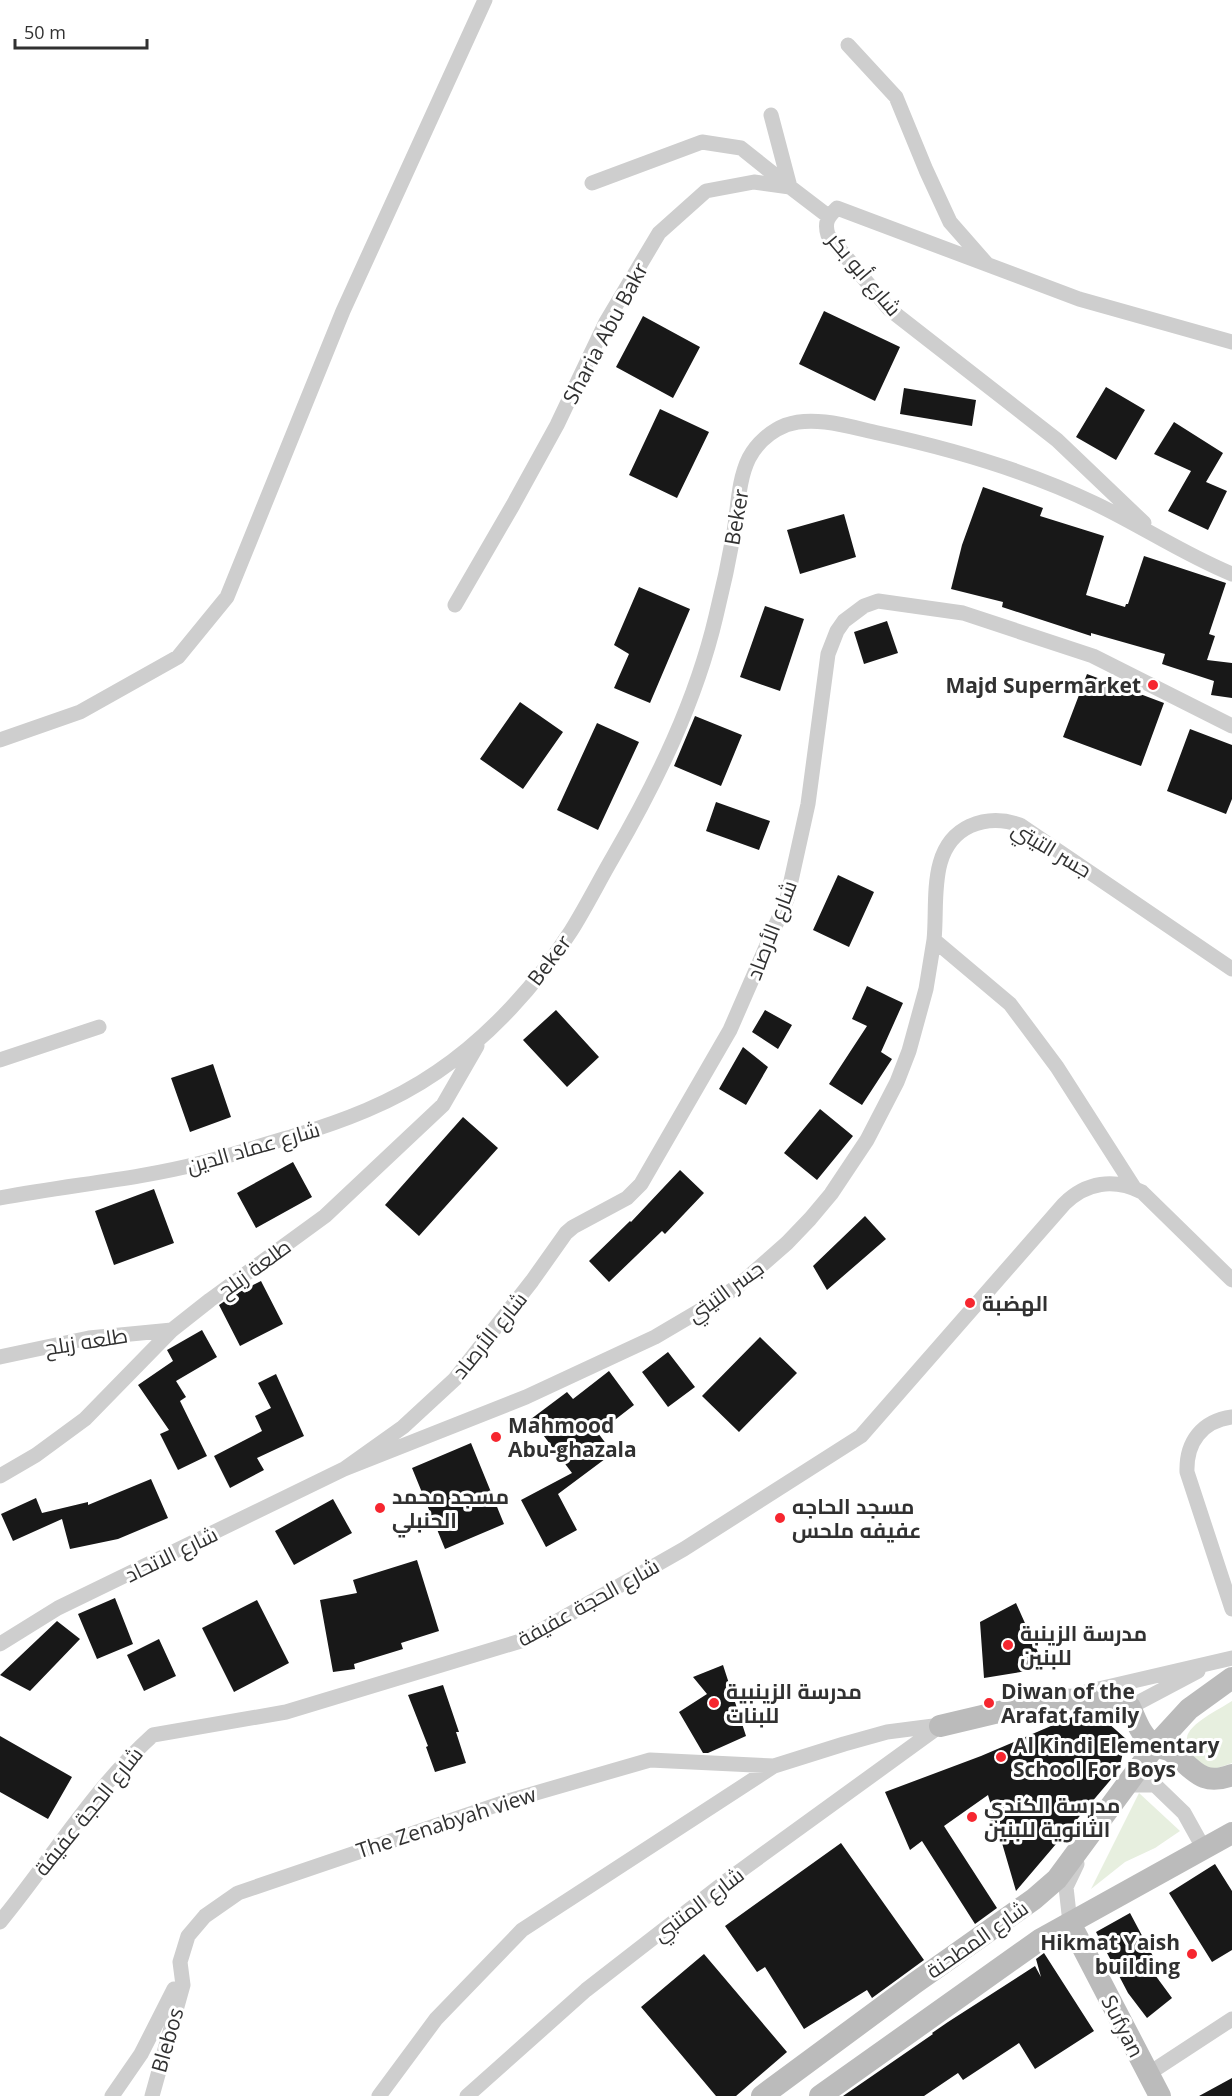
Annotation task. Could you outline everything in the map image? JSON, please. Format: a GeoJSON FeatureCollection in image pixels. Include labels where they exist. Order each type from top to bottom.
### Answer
{"type":"FeatureCollection","features":[{"type":"Feature","properties":{"kind":"main road","name":"شارع المطحنة"},"geometry":{"type":"LineString","coordinates":[[762,2096],[1034,1899],[1057,1879],[1155,1746],[1228,1665]]}},
{"type":"Feature","properties":{"kind":"main road"},"geometry":{"type":"LineString","coordinates":[[939,1726],[1054,1699],[1100,1701],[1130,1707],[1140,1730],[1155,1746],[1170,1750],[1193,1772],[1213,1779],[1232,1775]]}},
{"type":"Feature","properties":{"kind":"main road","name":"شارع المطحنة"},"geometry":{"type":"LineString","coordinates":[[820,2096],[1041,1939],[1232,1833]]}},
{"type":"Feature","properties":{"kind":"main road","name":"Sufyan"},"geometry":{"type":"LineString","coordinates":[[1070,1923],[1160,2096]]}},
{"type":"Feature","properties":{"kind":"street"},"geometry":{"type":"LineString","coordinates":[[0,740],[80,712],[178,657],[227,597],[343,311],[484,0]]}},
{"type":"Feature","properties":{"kind":"street"},"geometry":{"type":"LineString","coordinates":[[848,45],[896,97],[950,222],[988,265]]}},
{"type":"Feature","properties":{"kind":"street"},"geometry":{"type":"LineString","coordinates":[[771,115],[790,187]]}},
{"type":"Feature","properties":{"kind":"street"},"geometry":{"type":"LineString","coordinates":[[592,183],[702,142],[741,148],[790,187]]}},
{"type":"Feature","properties":{"kind":"street","name":"Sharia Abu Bakr"},"geometry":{"type":"LineString","coordinates":[[455,604],[513,505],[556,425],[606,322],[659,233],[706,191],[754,182],[790,187],[828,216]]}},
{"type":"Feature","properties":{"kind":"street","name":"شارع أبو بكر"},"geometry":{"type":"LineString","coordinates":[[1157,536],[1057,440],[889,309],[828,235],[825,226],[828,216],[837,208],[1079,299],[1232,342]]}},
{"type":"Feature","properties":{"kind":"street","name":"Beker"},"geometry":{"type":"LineString","coordinates":[[483,1036],[532,984],[570,932],[635,820],[669,752],[694,691],[715,621],[744,470],[751,453],[767,435],[789,424],[813,421],[920,442],[983,460],[1095,503],[1232,574]]}},
{"type":"Feature","properties":{"kind":"street","name":"شارع الأرصاد"},"geometry":{"type":"LineString","coordinates":[[344,1469],[403,1427],[455,1379],[532,1281],[566,1233],[627,1198],[641,1184],[730,1030],[787,899],[807,804],[828,654],[837,631],[853,613],[878,600],[963,613],[1093,656],[1232,726]]}},
{"type":"Feature","properties":{"kind":"street","name":"جسر التيتي"},"geometry":{"type":"LineString","coordinates":[[344,1469],[526,1397],[655,1337],[711,1305],[763,1265],[787,1243],[831,1194],[867,1140],[883,1112],[909,1052],[926,989],[934,939],[937,876],[949,843],[966,828],[998,820],[1030,831],[1232,969]]}},
{"type":"Feature","properties":{"kind":"street"},"geometry":{"type":"LineString","coordinates":[[934,939],[1010,1004],[1057,1067],[1135,1189],[1142,1192],[1232,1280]]}},
{"type":"Feature","properties":{"kind":"street"},"geometry":{"type":"LineString","coordinates":[[0,1060],[99,1027]]}},
{"type":"Feature","properties":{"kind":"street","name":"شارع عماد الدين"},"geometry":{"type":"LineString","coordinates":[[0,1198],[201,1164],[333,1124],[374,1108],[410,1090],[442,1069],[483,1036]]}},
{"type":"Feature","properties":{"kind":"street","name":"طلعة زبلح"},"geometry":{"type":"LineString","coordinates":[[0,1476],[36,1455],[85,1419],[172,1330],[210,1299],[325,1216],[443,1105],[483,1036]]}},
{"type":"Feature","properties":{"kind":"street","name":"شارع الحجة عفيفة"},"geometry":{"type":"LineString","coordinates":[[0,1922],[84,1811],[137,1749],[153,1735],[286,1712],[524,1640],[684,1549],[861,1437],[1064,1204],[1079,1192],[1101,1184],[1124,1185],[1135,1189]]}},
{"type":"Feature","properties":{"kind":"street","name":"طلعه زبلح"},"geometry":{"type":"LineString","coordinates":[[0,1357],[89,1338],[172,1330]]}},
{"type":"Feature","properties":{"kind":"street"},"geometry":{"type":"LineString","coordinates":[[1232,1417],[1214,1422],[1200,1431],[1188,1453],[1187,1472],[1232,1609]]}},
{"type":"Feature","properties":{"kind":"street","name":"شارع الاتحاد"},"geometry":{"type":"LineString","coordinates":[[0,1644],[58,1608],[344,1469]]}},
{"type":"Feature","properties":{"kind":"street"},"geometry":{"type":"LineString","coordinates":[[1130,1707],[1228,1665]]}},
{"type":"Feature","properties":{"kind":"street"},"geometry":{"type":"LineString","coordinates":[[379,2096],[436,2019],[522,1930],[774,1766],[887,1732],[939,1726],[1228,1665]]}},
{"type":"Feature","properties":{"kind":"street","name":"شارع المتنبي"},"geometry":{"type":"LineString","coordinates":[[467,2096],[595,1983],[729,1879],[939,1726]]}},
{"type":"Feature","properties":{"kind":"street","name":"The Zenabyah view"},"geometry":{"type":"LineString","coordinates":[[182,1979],[180,1962],[188,1936],[205,1916],[221,1904],[257,1885],[508,1801],[650,1760],[774,1766]]}},
{"type":"Feature","properties":{"kind":"street"},"geometry":{"type":"LineString","coordinates":[[1126,1785],[1155,1785],[1184,1814],[1204,1848]]}},
{"type":"Feature","properties":{"kind":"street"},"geometry":{"type":"LineString","coordinates":[[1070,1923],[1066,1887],[1090,1834]]}},
{"type":"Feature","properties":{"kind":"street"},"geometry":{"type":"LineString","coordinates":[[112,2096],[141,2054],[182,1979]]}},
{"type":"Feature","properties":{"kind":"street","name":"Blebos"},"geometry":{"type":"LineString","coordinates":[[152,2096],[182,1979]]}},
{"type":"Feature","properties":{"kind":"street"},"geometry":{"type":"LineString","coordinates":[[1148,2074],[1232,2019]]}},
{"type":"Feature","properties":{"kind":"green space"},"geometry":{"type":"Polygon","coordinates":[[[1232,1701],[1232,1763],[1215,1769],[1197,1765],[1187,1745],[1189,1733],[1199,1722],[1232,1701]]]}},
{"type":"Feature","properties":{"kind":"green space"},"geometry":{"type":"Polygon","coordinates":[[[1139,1793],[1180,1831],[1155,1848],[1125,1862],[1091,1889],[1139,1793]]]}},
{"type":"Feature","properties":{"kind":"building"},"geometry":{"type":"Polygon","coordinates":[[[824,311],[900,347],[875,401],[799,364],[824,311]]]}},
{"type":"Feature","properties":{"kind":"building"},"geometry":{"type":"Polygon","coordinates":[[[643,316],[700,347],[673,398],[616,367],[643,316]]]}},
{"type":"Feature","properties":{"kind":"building"},"geometry":{"type":"Polygon","coordinates":[[[1106,387],[1145,410],[1116,460],[1076,437],[1106,387]]]}},
{"type":"Feature","properties":{"kind":"building"},"geometry":{"type":"Polygon","coordinates":[[[904,388],[976,400],[972,426],[900,414],[904,388]]]}},
{"type":"Feature","properties":{"kind":"building"},"geometry":{"type":"Polygon","coordinates":[[[660,409],[709,432],[677,498],[629,475],[660,409]]]}},
{"type":"Feature","properties":{"kind":"building"},"geometry":{"type":"Polygon","coordinates":[[[1174,422],[1223,453],[1206,482],[1227,491],[1208,530],[1168,511],[1191,471],[1154,454],[1174,422]]]}},
{"type":"Feature","properties":{"kind":"building"},"geometry":{"type":"Polygon","coordinates":[[[983,487],[1043,508],[1040,516],[1104,536],[1086,595],[1125,607],[1144,556],[1226,583],[1209,634],[1215,636],[1207,660],[1232,663],[1232,698],[1211,695],[1214,681],[1162,664],[1165,654],[1091,633],[1091,636],[1002,607],[1003,602],[951,589],[962,545],[983,487]]]}},
{"type":"Feature","properties":{"kind":"building"},"geometry":{"type":"Polygon","coordinates":[[[844,514],[856,557],[800,574],[787,530],[844,514]]]}},
{"type":"Feature","properties":{"kind":"building"},"geometry":{"type":"Polygon","coordinates":[[[639,587],[690,609],[650,703],[614,688],[629,654],[614,645],[639,587]]]}},
{"type":"Feature","properties":{"kind":"building"},"geometry":{"type":"Polygon","coordinates":[[[765,606],[804,619],[780,691],[740,677],[765,606]]]}},
{"type":"Feature","properties":{"kind":"building"},"geometry":{"type":"Polygon","coordinates":[[[887,621],[898,653],[864,664],[854,632],[887,621]]]}},
{"type":"Feature","properties":{"kind":"building"},"geometry":{"type":"Polygon","coordinates":[[[1087,674],[1164,703],[1141,766],[1063,737],[1087,674]]]}},
{"type":"Feature","properties":{"kind":"building"},"geometry":{"type":"Polygon","coordinates":[[[520,702],[563,732],[523,789],[480,759],[520,702]]]}},
{"type":"Feature","properties":{"kind":"building"},"geometry":{"type":"Polygon","coordinates":[[[695,716],[742,735],[721,786],[674,766],[695,716]]]}},
{"type":"Feature","properties":{"kind":"building"},"geometry":{"type":"Polygon","coordinates":[[[597,723],[639,742],[598,830],[557,810],[597,723]]]}},
{"type":"Feature","properties":{"kind":"building"},"geometry":{"type":"Polygon","coordinates":[[[1190,729],[1232,745],[1232,799],[1226,814],[1167,791],[1190,729]]]}},
{"type":"Feature","properties":{"kind":"building"},"geometry":{"type":"Polygon","coordinates":[[[716,802],[770,821],[759,850],[706,831],[716,802]]]}},
{"type":"Feature","properties":{"kind":"building"},"geometry":{"type":"Polygon","coordinates":[[[838,875],[874,892],[849,947],[813,930],[838,875]]]}},
{"type":"Feature","properties":{"kind":"building"},"geometry":{"type":"Polygon","coordinates":[[[867,986],[903,1003],[881,1052],[892,1059],[862,1105],[829,1084],[867,1026],[852,1019],[867,986]]]}},
{"type":"Feature","properties":{"kind":"building"},"geometry":{"type":"Polygon","coordinates":[[[556,1010],[599,1057],[567,1087],[523,1040],[556,1010]]]}},
{"type":"Feature","properties":{"kind":"building"},"geometry":{"type":"Polygon","coordinates":[[[765,1010],[792,1025],[778,1049],[752,1032],[765,1010]]]}},
{"type":"Feature","properties":{"kind":"building"},"geometry":{"type":"Polygon","coordinates":[[[743,1047],[768,1067],[746,1105],[719,1089],[743,1047]]]}},
{"type":"Feature","properties":{"kind":"building"},"geometry":{"type":"Polygon","coordinates":[[[213,1064],[231,1117],[190,1132],[171,1078],[213,1064]]]}},
{"type":"Feature","properties":{"kind":"building"},"geometry":{"type":"Polygon","coordinates":[[[820,1109],[853,1136],[817,1180],[784,1153],[820,1109]]]}},
{"type":"Feature","properties":{"kind":"building"},"geometry":{"type":"Polygon","coordinates":[[[463,1117],[498,1148],[419,1236],[385,1205],[463,1117]]]}},
{"type":"Feature","properties":{"kind":"building"},"geometry":{"type":"Polygon","coordinates":[[[293,1162],[312,1197],[256,1228],[237,1193],[293,1162]]]}},
{"type":"Feature","properties":{"kind":"building"},"geometry":{"type":"Polygon","coordinates":[[[680,1170],[704,1193],[665,1234],[662,1231],[609,1282],[589,1261],[631,1222],[680,1170]]]}},
{"type":"Feature","properties":{"kind":"building"},"geometry":{"type":"Polygon","coordinates":[[[154,1189],[174,1243],[114,1265],[95,1211],[154,1189]]]}},
{"type":"Feature","properties":{"kind":"building"},"geometry":{"type":"Polygon","coordinates":[[[865,1216],[886,1239],[827,1290],[813,1266],[865,1216]]]}},
{"type":"Feature","properties":{"kind":"building"},"geometry":{"type":"Polygon","coordinates":[[[261,1281],[283,1324],[240,1346],[219,1305],[261,1281]]]}},
{"type":"Feature","properties":{"kind":"building"},"geometry":{"type":"Polygon","coordinates":[[[202,1330],[217,1357],[176,1381],[186,1397],[180,1401],[207,1456],[178,1470],[160,1434],[169,1430],[138,1385],[173,1361],[167,1350],[202,1330]]]}},
{"type":"Feature","properties":{"kind":"building"},"geometry":{"type":"Polygon","coordinates":[[[760,1337],[797,1373],[739,1432],[702,1396],[760,1337]]]}},
{"type":"Feature","properties":{"kind":"building"},"geometry":{"type":"Polygon","coordinates":[[[668,1352],[695,1387],[668,1407],[642,1372],[668,1352]]]}},
{"type":"Feature","properties":{"kind":"building"},"geometry":{"type":"Polygon","coordinates":[[[609,1371],[634,1405],[598,1433],[613,1453],[558,1494],[577,1530],[546,1547],[521,1500],[572,1473],[531,1419],[567,1392],[573,1399],[609,1371]]]}},
{"type":"Feature","properties":{"kind":"building"},"geometry":{"type":"Polygon","coordinates":[[[276,1374],[304,1436],[257,1458],[264,1470],[230,1488],[214,1456],[262,1431],[255,1416],[271,1408],[258,1383],[276,1374]]]}},
{"type":"Feature","properties":{"kind":"building"},"geometry":{"type":"Polygon","coordinates":[[[471,1443],[504,1524],[445,1549],[412,1468],[471,1443]]]}},
{"type":"Feature","properties":{"kind":"building"},"geometry":{"type":"Polygon","coordinates":[[[151,1479],[168,1518],[118,1539],[70,1549],[62,1519],[13,1541],[1,1514],[36,1498],[42,1513],[88,1502],[88,1505],[151,1479]]]}},
{"type":"Feature","properties":{"kind":"building"},"geometry":{"type":"Polygon","coordinates":[[[333,1499],[352,1533],[294,1565],[275,1531],[333,1499]]]}},
{"type":"Feature","properties":{"kind":"building"},"geometry":{"type":"Polygon","coordinates":[[[417,1560],[439,1631],[401,1643],[403,1649],[354,1664],[355,1669],[333,1672],[320,1600],[357,1593],[353,1580],[417,1560]]]}},
{"type":"Feature","properties":{"kind":"building"},"geometry":{"type":"Polygon","coordinates":[[[115,1598],[133,1644],[97,1659],[78,1614],[115,1598]]]}},
{"type":"Feature","properties":{"kind":"building"},"geometry":{"type":"Polygon","coordinates":[[[257,1600],[289,1663],[234,1692],[202,1628],[257,1600]]]}},
{"type":"Feature","properties":{"kind":"building","name":"مدرسة الزينبة للبنين"},"geometry":{"type":"Polygon","coordinates":[[[1016,1603],[1045,1668],[984,1678],[980,1622],[1016,1603]]]}},
{"type":"Feature","properties":{"kind":"building"},"geometry":{"type":"Polygon","coordinates":[[[57,1621],[80,1639],[30,1691],[0,1675],[57,1621]]]}},
{"type":"Feature","properties":{"kind":"building"},"geometry":{"type":"Polygon","coordinates":[[[159,1639],[176,1676],[144,1691],[127,1655],[159,1639]]]}},
{"type":"Feature","properties":{"kind":"building","name":"مدرسة الزينبية للبنات"},"geometry":{"type":"Polygon","coordinates":[[[723,1665],[746,1736],[708,1753],[703,1753],[679,1712],[707,1694],[693,1677],[723,1665]]]}},
{"type":"Feature","properties":{"kind":"building"},"geometry":{"type":"Polygon","coordinates":[[[443,1685],[459,1732],[456,1732],[466,1763],[435,1772],[426,1747],[428,1746],[408,1695],[443,1685]]]}},
{"type":"Feature","properties":{"kind":"building"},"geometry":{"type":"Polygon","coordinates":[[[1079,1714],[1098,1714],[1126,1739],[1119,1770],[1016,1891],[988,1795],[944,1826],[997,1908],[975,1924],[922,1841],[910,1850],[885,1792],[981,1756],[1079,1714]]]}},
{"type":"Feature","properties":{"kind":"building"},"geometry":{"type":"Polygon","coordinates":[[[0,1736],[72,1777],[48,1819],[0,1792],[0,1736]]]}},
{"type":"Feature","properties":{"kind":"building"},"geometry":{"type":"Polygon","coordinates":[[[841,1843],[924,1960],[872,1998],[867,1990],[804,2029],[765,1967],[757,1972],[725,1926],[841,1843]]]}},
{"type":"Feature","properties":{"kind":"building"},"geometry":{"type":"Polygon","coordinates":[[[1215,1864],[1232,1891],[1232,1950],[1212,1962],[1169,1893],[1215,1864]]]}},
{"type":"Feature","properties":{"kind":"building"},"geometry":{"type":"Polygon","coordinates":[[[1130,1913],[1155,1960],[1147,1964],[1172,1998],[1147,2018],[1128,1993],[1096,1932],[1130,1913]]]}},
{"type":"Feature","properties":{"kind":"building"},"geometry":{"type":"Polygon","coordinates":[[[1044,1953],[1094,2031],[1035,2069],[1019,2043],[963,2080],[958,2073],[924,2096],[843,2096],[948,2022],[1035,1966],[1041,1977],[1036,1959],[1044,1953]]]}},
{"type":"Feature","properties":{"kind":"building"},"geometry":{"type":"Polygon","coordinates":[[[704,1954],[787,2052],[736,2096],[716,2096],[641,2007],[704,1954]]]}},
{"type":"Feature","properties":{"kind":"building"},"geometry":{"type":"Polygon","coordinates":[[[1232,2078],[1232,2096],[1199,2096],[1232,2078]]]}},
{"type":"Feature","properties":{"kind":"place","name":"Majd Supermarket"},"geometry":{"type":"Point","coordinates":[1153,685]}},
{"type":"Feature","properties":{"kind":"place","name":"الهضبة"},"geometry":{"type":"Point","coordinates":[970,1303]}},
{"type":"Feature","properties":{"kind":"place","name":"Mahmood Abu-ghazala"},"geometry":{"type":"Point","coordinates":[496,1437]}},
{"type":"Feature","properties":{"kind":"place","name":"مسجد محمد الحنبلي"},"geometry":{"type":"Point","coordinates":[380,1508]}},
{"type":"Feature","properties":{"kind":"place","name":"مسجد الحاجه عفيفه ملحس"},"geometry":{"type":"Point","coordinates":[780,1518]}},
{"type":"Feature","properties":{"kind":"place","name":"مدرسة الزينبة للبنين"},"geometry":{"type":"Point","coordinates":[1008,1645]}},
{"type":"Feature","properties":{"kind":"place","name":"مدرسة الزينبية للبنات"},"geometry":{"type":"Point","coordinates":[714,1703]}},
{"type":"Feature","properties":{"kind":"place","name":"Diwan of the Arafat family"},"geometry":{"type":"Point","coordinates":[989,1703]}},
{"type":"Feature","properties":{"kind":"place","name":"Al Kindi Elementary School For Boys"},"geometry":{"type":"Point","coordinates":[1001,1757]}},
{"type":"Feature","properties":{"kind":"place","name":"مدرسة الكندي الثانوية للبنين"},"geometry":{"type":"Point","coordinates":[972,1817]}},
{"type":"Feature","properties":{"kind":"place","name":"Hikmat Yaish building"},"geometry":{"type":"Point","coordinates":[1192,1954]}}]}
